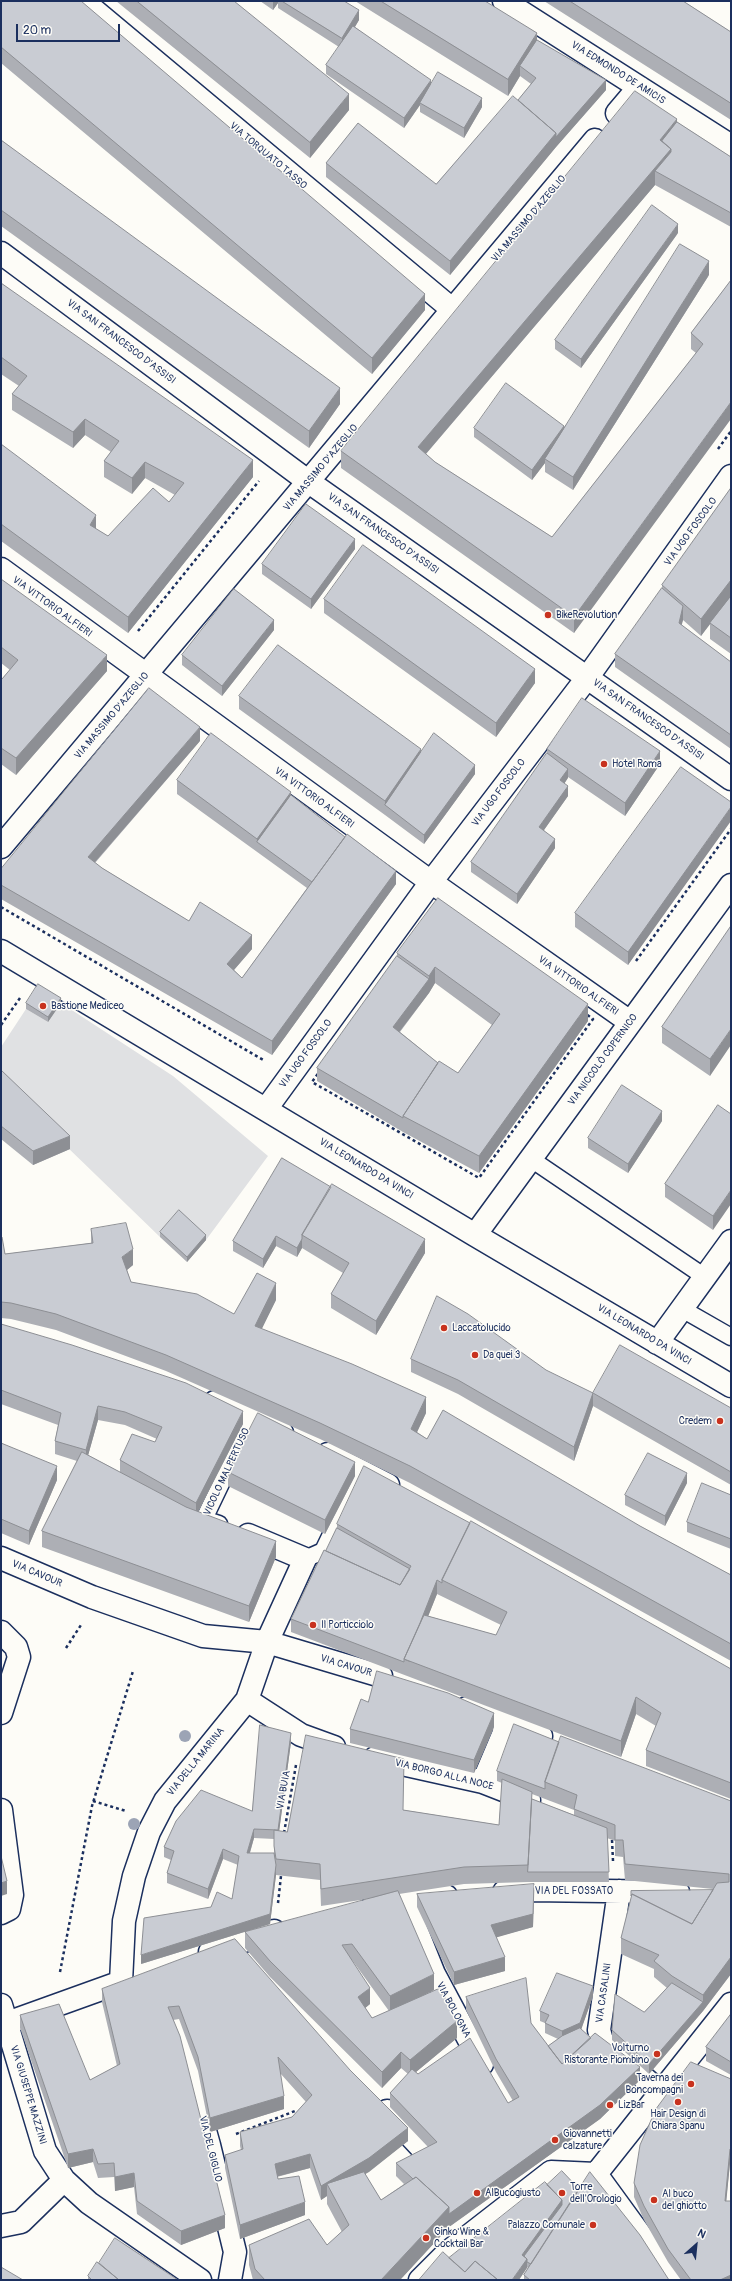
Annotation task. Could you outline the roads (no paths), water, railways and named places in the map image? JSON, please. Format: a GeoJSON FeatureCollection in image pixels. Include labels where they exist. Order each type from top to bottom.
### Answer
{"type":"FeatureCollection","features":[{"type":"Feature","properties":{"kind":"street","name":"VIA TORQUATO TASSO"},"geometry":{"type":"LineString","coordinates":[[82,1],[453,310]]}},
{"type":"Feature","properties":{"kind":"street","name":"VIA EDMONDO DE AMICIS"},"geometry":{"type":"LineString","coordinates":[[504,1],[731,146]]}},
{"type":"Feature","properties":{"kind":"street","name":"VIA MASSIMO D'AZEGLIO"},"geometry":{"type":"LineString","coordinates":[[1,848],[310,482],[639,87]]}},
{"type":"Feature","properties":{"kind":"street","name":"VIA SAN FRANCESCO D'ASSISI"},"geometry":{"type":"LineString","coordinates":[[1,253],[310,482],[731,778]]}},
{"type":"Feature","properties":{"kind":"street","name":"VIA UGO FOSCOLO"},"geometry":{"type":"LineString","coordinates":[[266,1109],[431,882],[587,678],[731,476]]}},
{"type":"Feature","properties":{"kind":"street","name":"VIA VITTORIO ALFIERI"},"geometry":{"type":"LineString","coordinates":[[1,569],[431,882],[630,1022]]}},
{"type":"Feature","properties":{"kind":"street","name":"VIA NICCOLÒ COPERNICO"},"geometry":{"type":"LineString","coordinates":[[476,1236],[731,885]]}},
{"type":"Feature","properties":{"kind":"street","name":"VIA LEONARDO DA VINCI"},"geometry":{"type":"LineString","coordinates":[[1,951],[476,1236],[731,1386]]}},
{"type":"Feature","properties":{"kind":"street"},"geometry":{"type":"LineString","coordinates":[[657,1343],[730,1242]]}},
{"type":"Feature","properties":{"kind":"street"},"geometry":{"type":"LineString","coordinates":[[195,1393],[362,1470],[403,1493]]}},
{"type":"Feature","properties":{"kind":"street","name":"VICOLO MALPERTUSO"},"geometry":{"type":"LineString","coordinates":[[247,1534],[305,1559]]}},
{"type":"Feature","properties":{"kind":"street","name":"VIA CAVOUR"},"geometry":{"type":"LineString","coordinates":[[1,1558],[92,1597],[202,1636],[267,1642],[389,1679]]}},
{"type":"Feature","properties":{"kind":"street"},"geometry":{"type":"LineString","coordinates":[[267,1642],[305,1559]]}},
{"type":"Feature","properties":{"kind":"street"},"geometry":{"type":"LineString","coordinates":[[1,1632],[16,1647],[19,1657],[1,1713]]}},
{"type":"Feature","properties":{"kind":"street","name":"VIA DELLA MARINA"},"geometry":{"type":"LineString","coordinates":[[121,1982],[124,1921],[134,1876],[155,1821],[164,1801],[247,1700],[267,1642]]}},
{"type":"Feature","properties":{"kind":"street","name":"VIA BORGO ALLA NOCE"},"geometry":{"type":"LineString","coordinates":[[247,1700],[301,1735],[345,1752],[483,1782],[548,1808]]}},
{"type":"Feature","properties":{"kind":"street"},"geometry":{"type":"LineString","coordinates":[[448,1701],[560,1743]]}},
{"type":"Feature","properties":{"kind":"street"},"geometry":{"type":"LineString","coordinates":[[483,1782],[508,1723]]}},
{"type":"Feature","properties":{"kind":"street"},"geometry":{"type":"LineString","coordinates":[[1,1810],[11,1880],[6,1907]]}},
{"type":"Feature","properties":{"kind":"street","name":"VIA DEL FOSSATO"},"geometry":{"type":"LineString","coordinates":[[353,1911],[404,1900],[531,1890],[698,1894]]}},
{"type":"Feature","properties":{"kind":"street","name":"VIA CASALINI"},"geometry":{"type":"LineString","coordinates":[[619,1891],[598,2030],[602,2041],[661,2093]]}},
{"type":"Feature","properties":{"kind":"street","name":"VIA BOLOGNA"},"geometry":{"type":"LineString","coordinates":[[404,1900],[434,1974],[492,2081]]}},
{"type":"Feature","properties":{"kind":"street"},"geometry":{"type":"LineString","coordinates":[[192,1958],[291,1926]]}},
{"type":"Feature","properties":{"kind":"street"},"geometry":{"type":"LineString","coordinates":[[235,1943],[250,1960]]}},
{"type":"Feature","properties":{"kind":"street"},"geometry":{"type":"LineString","coordinates":[[4,2014],[59,2003],[142,1975]]}},
{"type":"Feature","properties":{"kind":"street"},"geometry":{"type":"LineString","coordinates":[[580,2198],[596,2174],[685,2064],[731,2004]]}},
{"type":"Feature","properties":{"kind":"street","name":"VIA GIUSEPPE MAZZINI"},"geometry":{"type":"LineString","coordinates":[[4,2014],[45,2151],[64,2180],[89,2203],[200,2280]]}},
{"type":"Feature","properties":{"kind":"street","name":"VIA DEL GIGLIO"},"geometry":{"type":"LineString","coordinates":[[174,2020],[210,2145],[235,2252],[230,2280]]}},
{"type":"Feature","properties":{"kind":"street"},"geometry":{"type":"LineString","coordinates":[[685,2064],[705,2073]]}},
{"type":"Feature","properties":{"kind":"street"},"geometry":{"type":"LineString","coordinates":[[372,2094],[431,2158]]}},
{"type":"Feature","properties":{"kind":"street"},"geometry":{"type":"LineString","coordinates":[[420,2280],[484,2214],[547,2167],[596,2174],[647,2244],[670,2280]]}},
{"type":"Feature","properties":{"kind":"street"},"geometry":{"type":"LineString","coordinates":[[1,2226],[21,2222],[64,2180]]}},
{"type":"Feature","properties":{"kind":"lane"},"geometry":{"type":"LineString","coordinates":[[531,1159],[705,1277]]}},
{"type":"Feature","properties":{"kind":"lane"},"geometry":{"type":"LineString","coordinates":[[682,1310],[731,1337]]}},
{"type":"Feature","properties":{"kind":"lane","name":"VICOLO MALPERTUSO"},"geometry":{"type":"LineString","coordinates":[[247,1534],[204,1519],[252,1419]]}},
{"type":"Feature","properties":{"kind":"lane"},"geometry":{"type":"LineString","coordinates":[[305,1559],[323,1551],[362,1470]]}},
{"type":"Feature","properties":{"kind":"place","name":"BikeRevolution"},"geometry":{"type":"Point","coordinates":[548,615]}},
{"type":"Feature","properties":{"kind":"place","name":"Hotel Roma"},"geometry":{"type":"Point","coordinates":[604,764]}},
{"type":"Feature","properties":{"kind":"place","name":"Bastione Mediceo"},"geometry":{"type":"Point","coordinates":[43,1006]}},
{"type":"Feature","properties":{"kind":"place","name":"Laccatolucido"},"geometry":{"type":"Point","coordinates":[444,1328]}},
{"type":"Feature","properties":{"kind":"place","name":"Da quei 3"},"geometry":{"type":"Point","coordinates":[475,1355]}},
{"type":"Feature","properties":{"kind":"place","name":"Credem"},"geometry":{"type":"Point","coordinates":[720,1421]}},
{"type":"Feature","properties":{"kind":"place","name":"Il Porticciolo"},"geometry":{"type":"Point","coordinates":[313,1625]}},
{"type":"Feature","properties":{"kind":"place","name":"Volturno Ristorante Piombino"},"geometry":{"type":"Point","coordinates":[657,2054]}},
{"type":"Feature","properties":{"kind":"place","name":"Taverna dei Boncompagni"},"geometry":{"type":"Point","coordinates":[691,2084]}},
{"type":"Feature","properties":{"kind":"place","name":"Hair Design di Chiara Spanu"},"geometry":{"type":"Point","coordinates":[678,2102]}},
{"type":"Feature","properties":{"kind":"place","name":"LizBar"},"geometry":{"type":"Point","coordinates":[610,2105]}},
{"type":"Feature","properties":{"kind":"place","name":"Giovannetti calzature"},"geometry":{"type":"Point","coordinates":[555,2140]}},
{"type":"Feature","properties":{"kind":"place","name":"AlBucogiusto"},"geometry":{"type":"Point","coordinates":[477,2193]}},
{"type":"Feature","properties":{"kind":"place","name":"Torre dell'Orologio"},"geometry":{"type":"Point","coordinates":[562,2193]}},
{"type":"Feature","properties":{"kind":"place","name":"Al buco del ghiotto"},"geometry":{"type":"Point","coordinates":[654,2200]}},
{"type":"Feature","properties":{"kind":"place","name":"Palazzo Comunale"},"geometry":{"type":"Point","coordinates":[593,2225]}},
{"type":"Feature","properties":{"kind":"place","name":"Ginko Wine & Cocktail Bar"},"geometry":{"type":"Point","coordinates":[426,2238]}}]}
